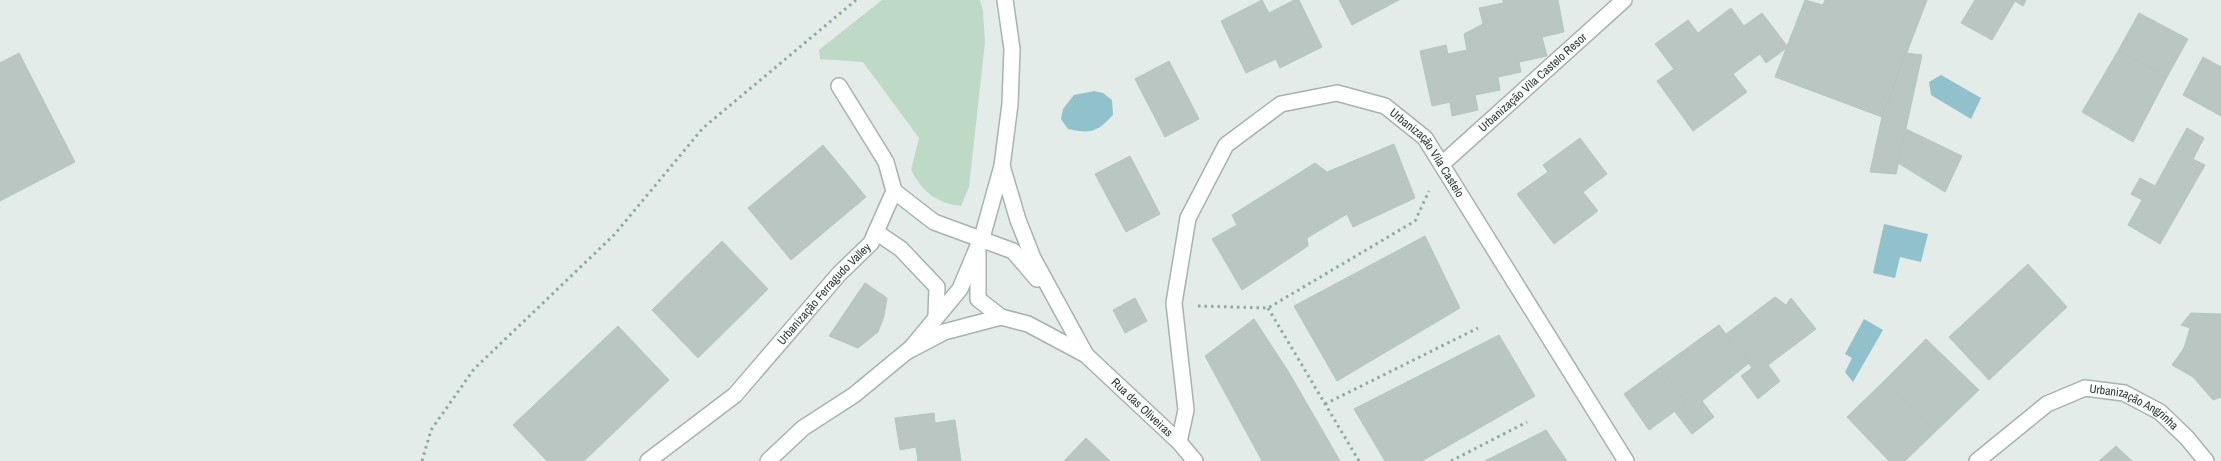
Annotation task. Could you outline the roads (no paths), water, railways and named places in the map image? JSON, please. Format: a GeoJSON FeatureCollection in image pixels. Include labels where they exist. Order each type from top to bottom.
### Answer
{"type":"FeatureCollection","features":[{"type":"Feature","properties":{"kind":"street"},"geometry":{"type":"LineString","coordinates":[[768,461],[803,428],[854,395],[906,352],[960,288],[979,242],[1002,166],[1010,104],[1012,49],[1005,0]]}},
{"type":"Feature","properties":{"kind":"street","name":"Urbanização Vila Castelo Resor"},"geometry":{"type":"LineString","coordinates":[[1442,164],[1624,0]]}},
{"type":"Feature","properties":{"kind":"street"},"geometry":{"type":"LineString","coordinates":[[839,86],[886,162],[894,191],[934,222],[979,242],[1013,252],[1057,304]]}},
{"type":"Feature","properties":{"kind":"street","name":"Urbanização Vila Castelo"},"geometry":{"type":"LineString","coordinates":[[1179,442],[1186,410],[1174,303],[1188,218],[1226,145],[1281,104],[1337,93],[1385,106],[1425,138],[1626,461]]}},
{"type":"Feature","properties":{"kind":"street"},"geometry":{"type":"LineString","coordinates":[[1002,166],[1018,220],[1033,258],[1086,355]]}},
{"type":"Feature","properties":{"kind":"street","name":"Urbanização Ferragudo Valley"},"geometry":{"type":"LineString","coordinates":[[648,461],[734,395],[839,274],[871,243],[894,191]]}},
{"type":"Feature","properties":{"kind":"street"},"geometry":{"type":"LineString","coordinates":[[876,232],[901,249],[937,287],[936,316]]}},
{"type":"Feature","properties":{"kind":"street"},"geometry":{"type":"LineString","coordinates":[[979,242],[978,299],[1001,317],[1028,324],[1086,355]]}},
{"type":"Feature","properties":{"kind":"street"},"geometry":{"type":"LineString","coordinates":[[906,352],[944,332],[1001,317]]}},
{"type":"Feature","properties":{"kind":"street","name":"Rua das Oliveiras"},"geometry":{"type":"LineString","coordinates":[[1086,355],[1179,442],[1195,461]]}},
{"type":"Feature","properties":{"kind":"street","name":"Urbanização Angrinha"},"geometry":{"type":"LineString","coordinates":[[1977,461],[2047,404],[2085,388],[2124,393],[2160,412],[2187,438],[2206,461]]}},
{"type":"Feature","properties":{"kind":"water"},"geometry":{"type":"Polygon","coordinates":[[[1941,75],[1981,98],[1971,119],[1931,95],[1929,82],[1941,75]]]}},
{"type":"Feature","properties":{"kind":"water"},"geometry":{"type":"Polygon","coordinates":[[[1094,91],[1103,93],[1112,100],[1113,115],[1093,130],[1068,129],[1061,119],[1063,109],[1074,95],[1094,91]]]}},
{"type":"Feature","properties":{"kind":"water"},"geometry":{"type":"Polygon","coordinates":[[[1884,224],[1928,234],[1921,262],[1900,257],[1895,278],[1873,273],[1884,224]]]}},
{"type":"Feature","properties":{"kind":"water"},"geometry":{"type":"Polygon","coordinates":[[[1864,319],[1883,330],[1853,382],[1845,372],[1852,358],[1845,354],[1864,319]]]}}]}
